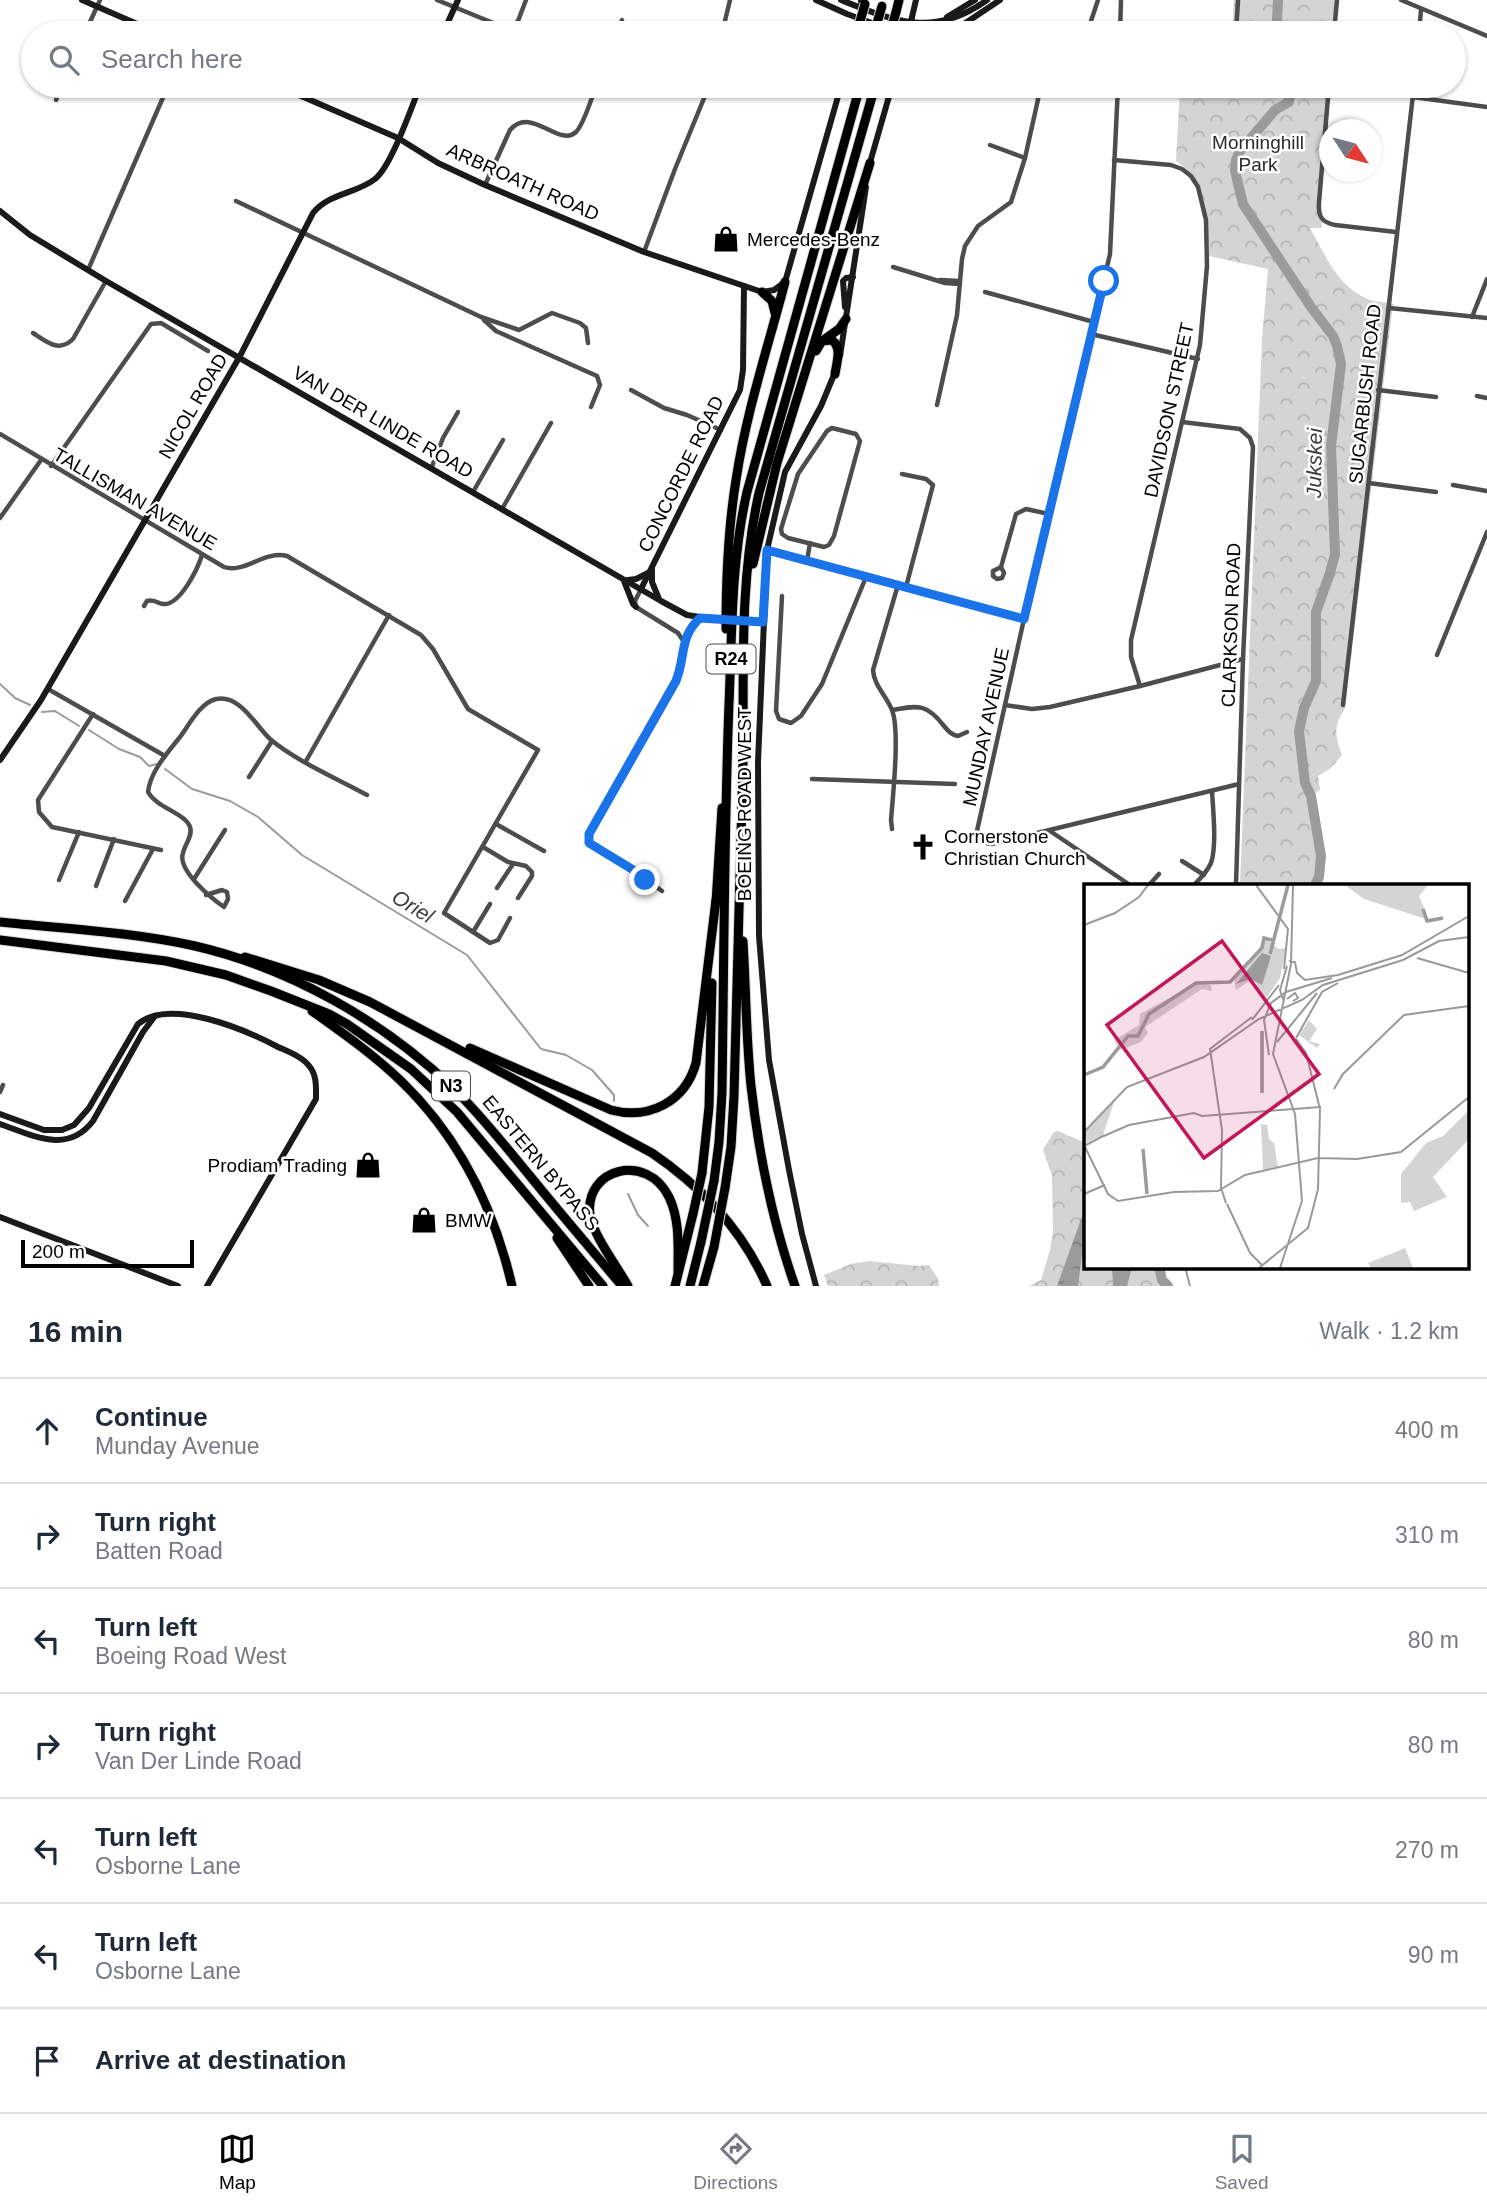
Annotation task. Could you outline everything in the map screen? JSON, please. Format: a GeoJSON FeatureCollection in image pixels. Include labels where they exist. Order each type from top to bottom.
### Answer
{"type":"FeatureCollection","features":[{"type":"Feature","properties":{"kind":"highway"},"geometry":{"type":"LineString","coordinates":[[893,21],[900,0]]}},
{"type":"Feature","properties":{"kind":"highway"},"geometry":{"type":"LineString","coordinates":[[859,21],[863,2]]}},
{"type":"Feature","properties":{"kind":"highway"},"geometry":{"type":"LineString","coordinates":[[878,21],[883,3]]}},
{"type":"Feature","properties":{"kind":"highway","name":"R24"},"geometry":{"type":"LineString","coordinates":[[690,1286],[714,1181],[719,1142],[733,582],[741,517],[857,98]]}},
{"type":"Feature","properties":{"kind":"highway","name":"R24"},"geometry":{"type":"LineString","coordinates":[[705,1286],[731,1147],[740,876],[743,631],[749,544],[759,493],[872,98]]}},
{"type":"Feature","properties":{"kind":"highway"},"geometry":{"type":"LineString","coordinates":[[743,631],[755,550],[767,498],[870,163]]}},
{"type":"Feature","properties":{"kind":"highway"},"geometry":{"type":"LineString","coordinates":[[729,708],[726,614],[728,547],[736,477],[785,282]]}},
{"type":"Feature","properties":{"kind":"highway"},"geometry":{"type":"LineString","coordinates":[[762,292],[774,305],[773,329]]}},
{"type":"Feature","properties":{"kind":"highway"},"geometry":{"type":"LineString","coordinates":[[806,376],[822,341],[839,329],[846,319]]}},
{"type":"Feature","properties":{"kind":"highway"},"geometry":{"type":"LineString","coordinates":[[822,341],[832,340],[838,346],[835,374]]}},
{"type":"Feature","properties":{"kind":"highway"},"geometry":{"type":"LineString","coordinates":[[675,1286],[702,1173],[709,1107],[711,994],[720,826],[727,765]]}},
{"type":"Feature","properties":{"kind":"highway"},"geometry":{"type":"LineString","coordinates":[[740,876],[751,1084],[771,1207],[795,1286]]}},
{"type":"Feature","properties":{"kind":"highway"},"geometry":{"type":"LineString","coordinates":[[227,955],[264,962],[319,980],[593,1104],[636,1114],[654,1110],[675,1098],[684,1089],[693,1072],[703,1015],[716,900]]}},
{"type":"Feature","properties":{"kind":"highway","name":"EASTERN BYPASS"},"geometry":{"type":"LineString","coordinates":[[0,922],[141,937],[227,955],[279,975],[374,1025],[420,1059],[469,1104],[622,1286]]}},
{"type":"Feature","properties":{"kind":"highway","name":"EASTERN BYPASS"},"geometry":{"type":"LineString","coordinates":[[0,940],[166,961],[226,975],[300,1002],[347,1024],[421,1077],[474,1129],[603,1286]]}},
{"type":"Feature","properties":{"kind":"highway"},"geometry":{"type":"LineString","coordinates":[[300,1002],[391,1072],[443,1127],[470,1170],[488,1209],[512,1286]]}},
{"type":"Feature","properties":{"kind":"highway"},"geometry":{"type":"LineString","coordinates":[[411,1023],[636,1142],[666,1162],[684,1176],[736,1230],[756,1261],[767,1286]]}},
{"type":"Feature","properties":{"kind":"highway"},"geometry":{"type":"LineString","coordinates":[[628,1286],[594,1227],[590,1213],[592,1197],[596,1190],[607,1177],[617,1172],[631,1169],[641,1171],[655,1179],[664,1189],[674,1209],[677,1224],[678,1271]]}},
{"type":"Feature","properties":{"kind":"highway"},"geometry":{"type":"LineString","coordinates":[[535,1205],[589,1286]]}},
{"type":"Feature","properties":{"kind":"street"},"geometry":{"type":"LineString","coordinates":[[82,0],[98,3],[134,21]]}},
{"type":"Feature","properties":{"kind":"street"},"geometry":{"type":"LineString","coordinates":[[437,0],[487,21]]}},
{"type":"Feature","properties":{"kind":"street"},"geometry":{"type":"LineString","coordinates":[[448,21],[458,0]]}},
{"type":"Feature","properties":{"kind":"street"},"geometry":{"type":"LineString","coordinates":[[518,21],[526,0]]}},
{"type":"Feature","properties":{"kind":"street"},"geometry":{"type":"LineString","coordinates":[[725,21],[730,0]]}},
{"type":"Feature","properties":{"kind":"street"},"geometry":{"type":"LineString","coordinates":[[816,0],[867,21]]}},
{"type":"Feature","properties":{"kind":"street"},"geometry":{"type":"LineString","coordinates":[[841,0],[903,21]]}},
{"type":"Feature","properties":{"kind":"street"},"geometry":{"type":"LineString","coordinates":[[911,21],[916,0]]}},
{"type":"Feature","properties":{"kind":"street"},"geometry":{"type":"LineString","coordinates":[[942,21],[975,0]]}},
{"type":"Feature","properties":{"kind":"street"},"geometry":{"type":"LineString","coordinates":[[943,21],[964,15],[987,0]]}},
{"type":"Feature","properties":{"kind":"street"},"geometry":{"type":"LineString","coordinates":[[968,21],[1000,0]]}},
{"type":"Feature","properties":{"kind":"street"},"geometry":{"type":"LineString","coordinates":[[1091,21],[1098,0]]}},
{"type":"Feature","properties":{"kind":"street"},"geometry":{"type":"LineString","coordinates":[[1120,21],[1121,0]]}},
{"type":"Feature","properties":{"kind":"street"},"geometry":{"type":"LineString","coordinates":[[1237,21],[1238,0]]}},
{"type":"Feature","properties":{"kind":"street"},"geometry":{"type":"LineString","coordinates":[[1335,21],[1337,0]]}},
{"type":"Feature","properties":{"kind":"street"},"geometry":{"type":"LineString","coordinates":[[1401,0],[1449,21]]}},
{"type":"Feature","properties":{"kind":"street"},"geometry":{"type":"LineString","coordinates":[[90,21],[98,3]]}},
{"type":"Feature","properties":{"kind":"street"},"geometry":{"type":"LineString","coordinates":[[1420,21],[1421,10]]}},
{"type":"Feature","properties":{"kind":"street"},"geometry":{"type":"LineString","coordinates":[[1466,28],[1487,36]]}},
{"type":"Feature","properties":{"kind":"street"},"geometry":{"type":"LineString","coordinates":[[88,270],[163,98]]}},
{"type":"Feature","properties":{"kind":"street","name":"ARBROATH ROAD"},"geometry":{"type":"LineString","coordinates":[[306,98],[398,138],[443,166],[485,185],[644,252],[762,292]]}},
{"type":"Feature","properties":{"kind":"street","name":"NICOL ROAD"},"geometry":{"type":"LineString","coordinates":[[0,760],[47,688],[240,356],[313,213],[322,204],[378,177],[416,98]]}},
{"type":"Feature","properties":{"kind":"street"},"geometry":{"type":"LineString","coordinates":[[485,185],[510,130],[517,123],[526,121],[565,135],[575,133],[591,98]]}},
{"type":"Feature","properties":{"kind":"street"},"geometry":{"type":"LineString","coordinates":[[644,252],[704,98]]}},
{"type":"Feature","properties":{"kind":"street"},"geometry":{"type":"LineString","coordinates":[[762,292],[774,290],[785,282],[838,98]]}},
{"type":"Feature","properties":{"kind":"street","name":"BOEING ROAD WEST"},"geometry":{"type":"LineString","coordinates":[[816,1286],[802,1234],[777,1106],[762,990],[758,762],[767,550],[785,472],[835,374],[843,343],[870,163],[889,98]]}},
{"type":"Feature","properties":{"kind":"street"},"geometry":{"type":"LineString","coordinates":[[937,405],[955,326],[962,259],[969,238],[984,221],[1011,202],[1025,158],[1038,98]]}},
{"type":"Feature","properties":{"kind":"street","name":"MUNDAY AVENUE"},"geometry":{"type":"LineString","coordinates":[[1050,831],[992,844],[980,839],[977,831],[1110,254],[1117,98]]}},
{"type":"Feature","properties":{"kind":"street"},"geometry":{"type":"LineString","coordinates":[[1328,98],[1318,202],[1320,216],[1325,222],[1335,225],[1396,232]]}},
{"type":"Feature","properties":{"kind":"street","name":"SUGARBUSH ROAD"},"geometry":{"type":"LineString","coordinates":[[1343,705],[1413,98]]}},
{"type":"Feature","properties":{"kind":"street"},"geometry":{"type":"LineString","coordinates":[[1420,98],[1487,107]]}},
{"type":"Feature","properties":{"kind":"street"},"geometry":{"type":"LineString","coordinates":[[990,145],[1025,158]]}},
{"type":"Feature","properties":{"kind":"street","name":"DAVIDSON STREET"},"geometry":{"type":"LineString","coordinates":[[1114,160],[1174,166],[1188,174],[1198,187],[1206,220],[1207,266],[1198,359],[1132,632],[1131,657],[1140,686]]}},
{"type":"Feature","properties":{"kind":"street"},"geometry":{"type":"LineString","coordinates":[[236,201],[481,317],[515,330],[549,314],[555,314],[583,326],[587,332],[587,344]]}},
{"type":"Feature","properties":{"kind":"street","name":"VAN DER LINDE ROAD"},"geometry":{"type":"LineString","coordinates":[[0,211],[30,235],[106,281],[661,601],[687,615],[700,618],[763,622]]}},
{"type":"Feature","properties":{"kind":"street"},"geometry":{"type":"LineString","coordinates":[[894,267],[960,283]]}},
{"type":"Feature","properties":{"kind":"street"},"geometry":{"type":"LineString","coordinates":[[1472,317],[1487,279]]}},
{"type":"Feature","properties":{"kind":"street"},"geometry":{"type":"LineString","coordinates":[[33,333],[56,346],[67,345],[106,281]]}},
{"type":"Feature","properties":{"kind":"street","name":"CONCORDE ROAD"},"geometry":{"type":"LineString","coordinates":[[641,589],[736,399],[743,378],[744,286]]}},
{"type":"Feature","properties":{"kind":"street"},"geometry":{"type":"LineString","coordinates":[[985,292],[1094,322]]}},
{"type":"Feature","properties":{"kind":"street"},"geometry":{"type":"LineString","coordinates":[[1389,307],[1487,318]]}},
{"type":"Feature","properties":{"kind":"street"},"geometry":{"type":"LineString","coordinates":[[481,317],[496,331],[597,376],[600,385],[591,407]]}},
{"type":"Feature","properties":{"kind":"street"},"geometry":{"type":"LineString","coordinates":[[51,466],[153,322],[161,323],[208,351]]}},
{"type":"Feature","properties":{"kind":"street"},"geometry":{"type":"LineString","coordinates":[[1091,334],[1198,359]]}},
{"type":"Feature","properties":{"kind":"street"},"geometry":{"type":"LineString","coordinates":[[631,390],[664,408],[721,430]]}},
{"type":"Feature","properties":{"kind":"street"},"geometry":{"type":"LineString","coordinates":[[1378,390],[1436,397]]}},
{"type":"Feature","properties":{"kind":"street"},"geometry":{"type":"LineString","coordinates":[[1477,396],[1487,398]]}},
{"type":"Feature","properties":{"kind":"street"},"geometry":{"type":"LineString","coordinates":[[431,469],[443,438],[458,412]]}},
{"type":"Feature","properties":{"kind":"street","name":"CLARKSON ROAD"},"geometry":{"type":"LineString","coordinates":[[1182,422],[1240,429],[1252,442],[1236,884]]}},
{"type":"Feature","properties":{"kind":"street"},"geometry":{"type":"LineString","coordinates":[[502,509],[551,423]]}},
{"type":"Feature","properties":{"kind":"street"},"geometry":{"type":"LineString","coordinates":[[838,428],[858,436],[860,441],[832,542],[824,547],[810,543],[782,534],[783,519],[804,464],[829,429],[838,428]]}},
{"type":"Feature","properties":{"kind":"street","name":"TALLISMAN AVENUE"},"geometry":{"type":"LineString","coordinates":[[0,435],[202,555],[231,569],[279,554],[287,556],[425,639],[471,712],[538,750],[444,914],[490,943],[494,943],[510,918]]}},
{"type":"Feature","properties":{"kind":"street"},"geometry":{"type":"LineString","coordinates":[[473,492],[503,440]]}},
{"type":"Feature","properties":{"kind":"street"},"geometry":{"type":"LineString","coordinates":[[0,519],[41,460]]}},
{"type":"Feature","properties":{"kind":"street"},"geometry":{"type":"LineString","coordinates":[[902,474],[926,479],[933,485],[906,587]]}},
{"type":"Feature","properties":{"kind":"street"},"geometry":{"type":"LineString","coordinates":[[1369,484],[1436,492]]}},
{"type":"Feature","properties":{"kind":"street"},"geometry":{"type":"LineString","coordinates":[[1453,485],[1487,491]]}},
{"type":"Feature","properties":{"kind":"street"},"geometry":{"type":"LineString","coordinates":[[1001,567],[1016,514],[1026,509],[1049,514]]}},
{"type":"Feature","properties":{"kind":"street"},"geometry":{"type":"LineString","coordinates":[[1437,655],[1487,532]]}},
{"type":"Feature","properties":{"kind":"street"},"geometry":{"type":"LineString","coordinates":[[807,561],[810,543]]}},
{"type":"Feature","properties":{"kind":"street"},"geometry":{"type":"LineString","coordinates":[[767,550],[1024,619]]}},
{"type":"Feature","properties":{"kind":"street"},"geometry":{"type":"LineString","coordinates":[[144,606],[150,599],[163,604],[175,599],[186,587],[202,555]]}},
{"type":"Feature","properties":{"kind":"street"},"geometry":{"type":"LineString","coordinates":[[661,601],[652,582],[651,570],[636,579],[624,579],[633,604],[674,630],[684,642]]}},
{"type":"Feature","properties":{"kind":"street"},"geometry":{"type":"LineString","coordinates":[[782,596],[776,711],[779,719],[791,723],[801,716],[822,684],[866,577]]}},
{"type":"Feature","properties":{"kind":"street"},"geometry":{"type":"LineString","coordinates":[[892,829],[895,735],[892,710],[875,682],[873,670],[898,585]]}},
{"type":"Feature","properties":{"kind":"street"},"geometry":{"type":"LineString","coordinates":[[636,607],[635,601],[641,589]]}},
{"type":"Feature","properties":{"kind":"street"},"geometry":{"type":"LineString","coordinates":[[306,761],[389,615]]}},
{"type":"Feature","properties":{"kind":"street"},"geometry":{"type":"LineString","coordinates":[[662,891],[589,843],[588,836],[672,689],[684,656],[684,642],[689,630],[700,618]]}},
{"type":"Feature","properties":{"kind":"street"},"geometry":{"type":"LineString","coordinates":[[1005,705],[1044,709],[1243,659]]}},
{"type":"Feature","properties":{"kind":"street"},"geometry":{"type":"LineString","coordinates":[[47,688],[165,756]]}},
{"type":"Feature","properties":{"kind":"street"},"geometry":{"type":"LineString","coordinates":[[206,895],[222,890],[227,892],[228,899],[224,907],[206,895],[194,879],[181,857],[190,835],[188,824],[156,802],[148,792],[165,756],[209,702],[228,700],[239,705],[272,741],[367,795]]}},
{"type":"Feature","properties":{"kind":"street"},"geometry":{"type":"LineString","coordinates":[[892,710],[925,708],[934,713],[951,734],[958,736],[967,732]]}},
{"type":"Feature","properties":{"kind":"street"},"geometry":{"type":"LineString","coordinates":[[93,714],[37,804],[39,812],[52,827],[161,850]]}},
{"type":"Feature","properties":{"kind":"street"},"geometry":{"type":"LineString","coordinates":[[249,777],[272,741]]}},
{"type":"Feature","properties":{"kind":"street"},"geometry":{"type":"LineString","coordinates":[[813,779],[955,784]]}},
{"type":"Feature","properties":{"kind":"street"},"geometry":{"type":"LineString","coordinates":[[1050,831],[1239,784]]}},
{"type":"Feature","properties":{"kind":"street"},"geometry":{"type":"LineString","coordinates":[[1195,884],[1212,861],[1212,790]]}},
{"type":"Feature","properties":{"kind":"street"},"geometry":{"type":"LineString","coordinates":[[496,824],[544,851]]}},
{"type":"Feature","properties":{"kind":"street"},"geometry":{"type":"LineString","coordinates":[[194,879],[225,830]]}},
{"type":"Feature","properties":{"kind":"street"},"geometry":{"type":"LineString","coordinates":[[1050,831],[1129,884]]}},
{"type":"Feature","properties":{"kind":"street"},"geometry":{"type":"LineString","coordinates":[[60,880],[79,832]]}},
{"type":"Feature","properties":{"kind":"street"},"geometry":{"type":"LineString","coordinates":[[96,886],[114,839]]}},
{"type":"Feature","properties":{"kind":"street"},"geometry":{"type":"LineString","coordinates":[[483,847],[513,864],[526,866],[532,872],[533,876],[518,898]]}},
{"type":"Feature","properties":{"kind":"street"},"geometry":{"type":"LineString","coordinates":[[125,901],[153,849]]}},
{"type":"Feature","properties":{"kind":"street"},"geometry":{"type":"LineString","coordinates":[[1182,861],[1204,875]]}},
{"type":"Feature","properties":{"kind":"street"},"geometry":{"type":"LineString","coordinates":[[497,888],[513,864]]}},
{"type":"Feature","properties":{"kind":"street"},"geometry":{"type":"LineString","coordinates":[[1150,884],[1159,874]]}},
{"type":"Feature","properties":{"kind":"street"},"geometry":{"type":"LineString","coordinates":[[473,932],[490,904]]}},
{"type":"Feature","properties":{"kind":"street"},"geometry":{"type":"LineString","coordinates":[[0,1114],[44,1130],[62,1130],[74,1125],[99,1091],[138,1024],[144,1019],[166,1013],[243,1029],[299,1057],[310,1067],[316,1080],[316,1098],[207,1286]]}},
{"type":"Feature","properties":{"kind":"street"},"geometry":{"type":"LineString","coordinates":[[0,1124],[40,1139],[69,1139],[88,1127],[155,1016]]}},
{"type":"Feature","properties":{"kind":"street"},"geometry":{"type":"LineString","coordinates":[[125,1044],[133,1049]]}},
{"type":"Feature","properties":{"kind":"street"},"geometry":{"type":"LineString","coordinates":[[0,1092],[3,1086]]}},
{"type":"Feature","properties":{"kind":"street"},"geometry":{"type":"LineString","coordinates":[[99,1091],[107,1096]]}},
{"type":"Feature","properties":{"kind":"street"},"geometry":{"type":"LineString","coordinates":[[0,1217],[178,1286]]}},
{"type":"Feature","properties":{"kind":"green space"},"geometry":{"type":"Polygon","coordinates":[[[1234,0],[1338,0],[1336,21],[1233,21],[1234,0]]]}},
{"type":"Feature","properties":{"kind":"green space","name":"Morninghill Park"},"geometry":{"type":"Polygon","coordinates":[[[1179,98],[1330,98],[1328,119],[1319,119],[1322,228],[1310,228],[1332,267],[1347,285],[1368,299],[1393,304],[1345,709],[1337,726],[1342,755],[1331,768],[1318,776],[1320,790],[1311,796],[1321,853],[1315,884],[1240,884],[1262,339],[1268,269],[1209,256],[1204,204],[1194,179],[1176,161],[1179,98]]]}},
{"type":"Feature","properties":{"kind":"green space"},"geometry":{"type":"Polygon","coordinates":[[[1058,1131],[1084,1142],[1084,1268],[1153,1268],[1164,1286],[1029,1286],[1041,1280],[1050,1250],[1053,1230],[1052,1176],[1043,1149],[1054,1132],[1058,1131]]]}},
{"type":"Feature","properties":{"kind":"green space"},"geometry":{"type":"Polygon","coordinates":[[[869,1261],[929,1265],[938,1279],[939,1286],[828,1286],[824,1275],[851,1264],[869,1261]]]}},
{"type":"Feature","properties":{"kind":"water"},"geometry":{"type":"Polygon","coordinates":[[[1084,1211],[1084,1253],[1078,1286],[1057,1286],[1084,1211]]]}},
{"type":"Feature","properties":{"kind":"water"},"geometry":{"type":"Polygon","coordinates":[[[1112,1268],[1132,1268],[1127,1286],[1113,1286],[1112,1268]]]}},
{"type":"Feature","properties":{"kind":"waterway","name":"Jukskei"},"geometry":{"type":"LineString","coordinates":[[1277,21],[1278,0]]}},
{"type":"Feature","properties":{"kind":"waterway","name":"Jukskei"},"geometry":{"type":"LineString","coordinates":[[1289,98],[1289,102],[1275,110],[1240,151],[1235,171],[1243,204],[1333,336],[1341,364],[1331,446],[1335,554],[1316,612],[1316,681],[1304,708],[1299,731],[1305,783],[1311,796],[1321,856],[1316,884]]}},
{"type":"Feature","properties":{"kind":"waterway","name":"Oriel"},"geometry":{"type":"LineString","coordinates":[[0,684],[15,698],[30,705]]}},
{"type":"Feature","properties":{"kind":"waterway"},"geometry":{"type":"LineString","coordinates":[[42,712],[55,711],[79,726]]}},
{"type":"Feature","properties":{"kind":"waterway","name":"Oriel"},"geometry":{"type":"LineString","coordinates":[[89,730],[119,749],[140,757],[149,766],[157,764]]}},
{"type":"Feature","properties":{"kind":"waterway","name":"Oriel"},"geometry":{"type":"LineString","coordinates":[[165,769],[192,789],[230,801],[258,817],[302,855],[467,955],[541,1049],[566,1055],[592,1070],[614,1095],[614,1101]]}},
{"type":"Feature","properties":{"kind":"waterway"},"geometry":{"type":"LineString","coordinates":[[628,1194],[638,1215],[648,1226]]}},
{"type":"Feature","properties":{"kind":"waterway","name":"Jukskei"},"geometry":{"type":"LineString","coordinates":[[1159,1268],[1162,1280],[1168,1286]]}},
{"type":"Feature","properties":{"kind":"waterway"},"geometry":{"type":"LineString","coordinates":[[1185,1268],[1190,1286]]}},
{"type":"Feature","properties":{"kind":"place","name":"Mercedes-Benz"},"geometry":{"type":"Point","coordinates":[726,239]}},
{"type":"Feature","properties":{"kind":"place","name":"Cornerstone Christian Church"},"geometry":{"type":"Point","coordinates":[923,847]}},
{"type":"Feature","properties":{"kind":"place","name":"Prodiam Trading"},"geometry":{"type":"Point","coordinates":[368,1165]}},
{"type":"Feature","properties":{"kind":"place","name":"BMW"},"geometry":{"type":"Point","coordinates":[424,1220]}},
{"type":"Feature","properties":{"kind":"route"},"geometry":{"type":"LineString","coordinates":[[645,880],[589,843],[589,834],[676,681],[689,630],[700,618],[763,622],[767,550],[1024,619],[1104,281]]}}]}
